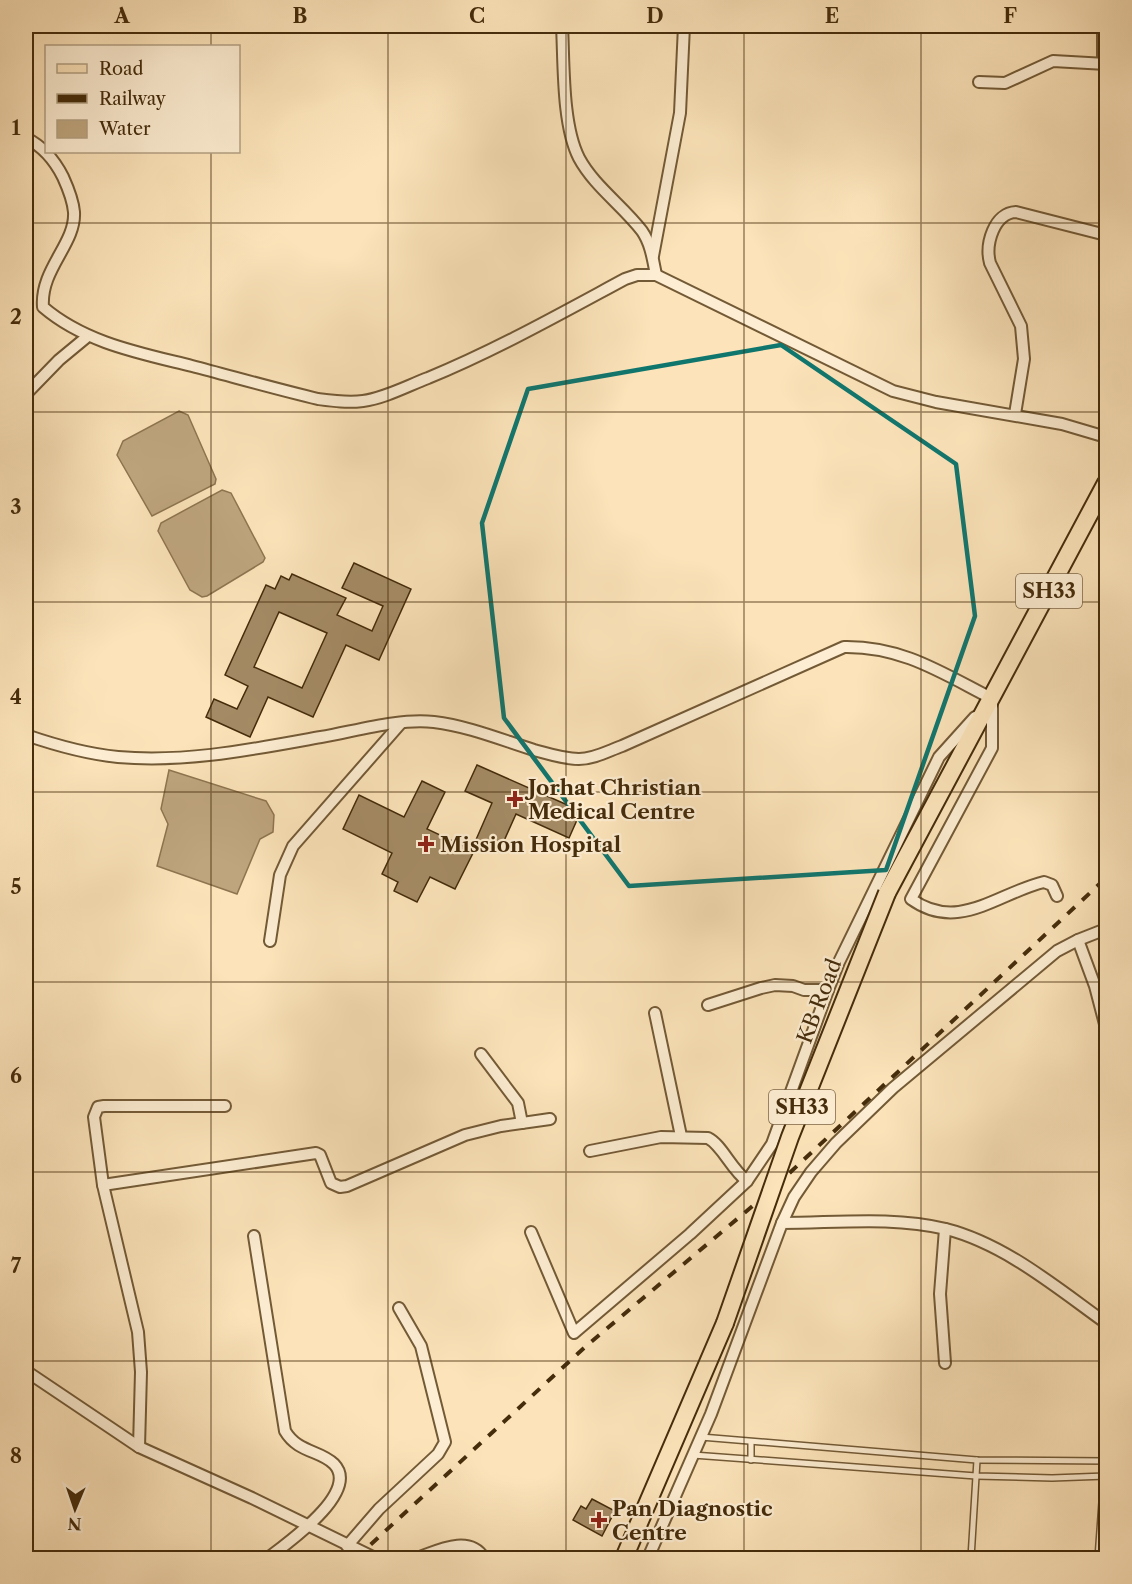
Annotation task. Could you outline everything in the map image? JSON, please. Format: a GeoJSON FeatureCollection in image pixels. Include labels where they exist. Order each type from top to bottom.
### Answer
{"type":"FeatureCollection","features":[{"type":"Feature","properties":{"kind":"main road","name":"KB Road"},"geometry":{"type":"LineString","coordinates":[[624,1558],[725,1323],[790,1137],[887,893],[1107,483]]}},
{"type":"Feature","properties":{"kind":"street"},"geometry":{"type":"LineString","coordinates":[[562,26],[570,129],[579,157],[590,174],[642,232],[653,257],[656,275]]}},
{"type":"Feature","properties":{"kind":"street"},"geometry":{"type":"LineString","coordinates":[[653,257],[680,113],[684,26]]}},
{"type":"Feature","properties":{"kind":"street"},"geometry":{"type":"LineString","coordinates":[[979,82],[1005,83],[1053,61],[1106,64],[1103,56],[1103,26]]}},
{"type":"Feature","properties":{"kind":"street"},"geometry":{"type":"LineString","coordinates":[[26,138],[45,152]]}},
{"type":"Feature","properties":{"kind":"street"},"geometry":{"type":"LineString","coordinates":[[47,153],[59,169],[72,201],[74,214],[71,230],[45,284],[42,295],[43,307],[55,318],[88,336],[131,350],[309,397],[341,403],[365,401],[460,364],[520,336],[625,279],[637,275],[656,275],[893,391],[936,402],[1062,424],[1107,437]]}},
{"type":"Feature","properties":{"kind":"street"},"geometry":{"type":"LineString","coordinates":[[1015,414],[1024,359],[1021,326],[988,255],[990,240],[1000,218],[1004,214],[1016,212],[1107,235]]}},
{"type":"Feature","properties":{"kind":"street"},"geometry":{"type":"LineString","coordinates":[[26,394],[53,366],[88,336]]}},
{"type":"Feature","properties":{"kind":"street"},"geometry":{"type":"LineString","coordinates":[[26,735],[93,753],[118,757],[166,758],[230,753],[401,723],[433,722],[455,726],[560,757],[579,759],[596,756],[844,647],[872,647],[899,653],[992,698]]}},
{"type":"Feature","properties":{"kind":"street"},"geometry":{"type":"LineString","coordinates":[[992,698],[992,748],[911,899],[924,908],[932,910],[967,911],[1044,882],[1052,885],[1057,896]]}},
{"type":"Feature","properties":{"kind":"street"},"geometry":{"type":"LineString","coordinates":[[531,1232],[574,1333],[747,1181],[772,1144],[839,962],[939,758],[992,698]]}},
{"type":"Feature","properties":{"kind":"street"},"geometry":{"type":"LineString","coordinates":[[270,941],[279,875],[293,846],[401,723]]}},
{"type":"Feature","properties":{"kind":"street"},"geometry":{"type":"LineString","coordinates":[[648,1558],[701,1437],[782,1223],[794,1197],[816,1166],[836,1143],[893,1088],[1039,964],[1078,940],[1107,929]]}},
{"type":"Feature","properties":{"kind":"street"},"geometry":{"type":"LineString","coordinates":[[1078,940],[1107,1028]]}},
{"type":"Feature","properties":{"kind":"street"},"geometry":{"type":"LineString","coordinates":[[708,1005],[775,985],[793,986],[804,990],[828,990]]}},
{"type":"Feature","properties":{"kind":"street"},"geometry":{"type":"LineString","coordinates":[[655,1012],[681,1136]]}},
{"type":"Feature","properties":{"kind":"street"},"geometry":{"type":"LineString","coordinates":[[481,1054],[518,1103],[522,1123]]}},
{"type":"Feature","properties":{"kind":"street"},"geometry":{"type":"LineString","coordinates":[[139,1447],[141,1372],[138,1332],[103,1185],[94,1117],[98,1107],[225,1106]]}},
{"type":"Feature","properties":{"kind":"street"},"geometry":{"type":"LineString","coordinates":[[103,1185],[316,1153],[320,1155],[331,1183],[340,1187],[465,1135],[550,1119]]}},
{"type":"Feature","properties":{"kind":"street"},"geometry":{"type":"LineString","coordinates":[[590,1151],[644,1140],[681,1136],[708,1138],[713,1140],[732,1168],[747,1181]]}},
{"type":"Feature","properties":{"kind":"street"},"geometry":{"type":"LineString","coordinates":[[782,1223],[897,1223],[945,1229],[965,1235],[1007,1255],[1107,1323]]}},
{"type":"Feature","properties":{"kind":"street"},"geometry":{"type":"LineString","coordinates":[[945,1229],[940,1286],[945,1363]]}},
{"type":"Feature","properties":{"kind":"street"},"geometry":{"type":"LineString","coordinates":[[254,1236],[285,1431],[297,1445],[333,1464],[339,1472],[338,1490],[332,1501],[309,1527],[268,1558]]}},
{"type":"Feature","properties":{"kind":"street"},"geometry":{"type":"LineString","coordinates":[[347,1546],[379,1509],[438,1454],[445,1442],[421,1346],[399,1308]]}},
{"type":"Feature","properties":{"kind":"street"},"geometry":{"type":"LineString","coordinates":[[26,1371],[139,1447],[252,1498],[375,1558]]}},
{"type":"Feature","properties":{"kind":"street"},"geometry":{"type":"LineString","coordinates":[[417,1558],[450,1546],[464,1545],[473,1548],[484,1558]]}},
{"type":"Feature","properties":{"kind":"lane"},"geometry":{"type":"LineString","coordinates":[[701,1437],[977,1460],[1106,1461],[1098,1558]]}},
{"type":"Feature","properties":{"kind":"lane"},"geometry":{"type":"LineString","coordinates":[[751,1442],[751,1460]]}},
{"type":"Feature","properties":{"kind":"lane"},"geometry":{"type":"LineString","coordinates":[[693,1455],[976,1476],[1052,1478],[1105,1476]]}},
{"type":"Feature","properties":{"kind":"lane"},"geometry":{"type":"LineString","coordinates":[[971,1558],[977,1460]]}},
{"type":"Feature","properties":{"kind":"highlighted area"},"geometry":{"type":"Polygon","coordinates":[[[781,345],[956,464],[975,616],[886,870],[629,886],[504,718],[482,523],[528,389],[781,345]]]}},
{"type":"Feature","properties":{"kind":"water"},"geometry":{"type":"Polygon","coordinates":[[[179,411],[188,415],[216,479],[215,484],[152,516],[117,455],[123,441],[179,411]]]}},
{"type":"Feature","properties":{"kind":"water"},"geometry":{"type":"Polygon","coordinates":[[[222,490],[231,493],[265,558],[263,562],[202,597],[190,590],[158,531],[161,523],[222,490]]]}},
{"type":"Feature","properties":{"kind":"water"},"geometry":{"type":"Polygon","coordinates":[[[169,770],[266,801],[274,815],[273,832],[260,839],[237,894],[157,866],[168,824],[161,809],[169,770]]]}},
{"type":"Feature","properties":{"kind":"building"},"geometry":{"type":"Polygon","coordinates":[[[354,563],[411,589],[379,660],[346,645],[313,717],[268,697],[250,737],[206,717],[214,699],[237,709],[248,686],[225,675],[266,585],[275,589],[281,576],[289,580],[292,574],[346,598],[337,615],[372,631],[383,606],[342,588],[354,563]],[[279,612],[254,667],[302,688],[327,633],[279,612]]]}},
{"type":"Feature","properties":{"kind":"building"},"geometry":{"type":"Polygon","coordinates":[[[477,765],[581,811],[569,838],[516,814],[499,852],[475,842],[492,803],[465,791],[477,765]]]}},
{"type":"Feature","properties":{"kind":"building"},"geometry":{"type":"Polygon","coordinates":[[[422,781],[445,792],[427,829],[474,851],[455,889],[430,877],[417,902],[394,891],[398,882],[382,874],[392,853],[343,829],[359,795],[404,817],[422,781]]]}},
{"type":"Feature","properties":{"kind":"building"},"geometry":{"type":"Polygon","coordinates":[[[592,1499],[615,1511],[602,1536],[573,1520],[581,1506],[586,1509],[592,1499]]]}},
{"type":"Feature","properties":{"kind":"railway"},"geometry":{"type":"LineString","coordinates":[[356,1558],[585,1347],[768,1193],[1106,878]]}},
{"type":"Feature","properties":{"kind":"place","name":"Jorhat Christian Medical Centre"},"geometry":{"type":"Point","coordinates":[515,799]}},
{"type":"Feature","properties":{"kind":"place","name":"Mission Hospital"},"geometry":{"type":"Point","coordinates":[426,844]}},
{"type":"Feature","properties":{"kind":"place","name":"Pan Diagnostic Centre"},"geometry":{"type":"Point","coordinates":[599,1520]}}]}
